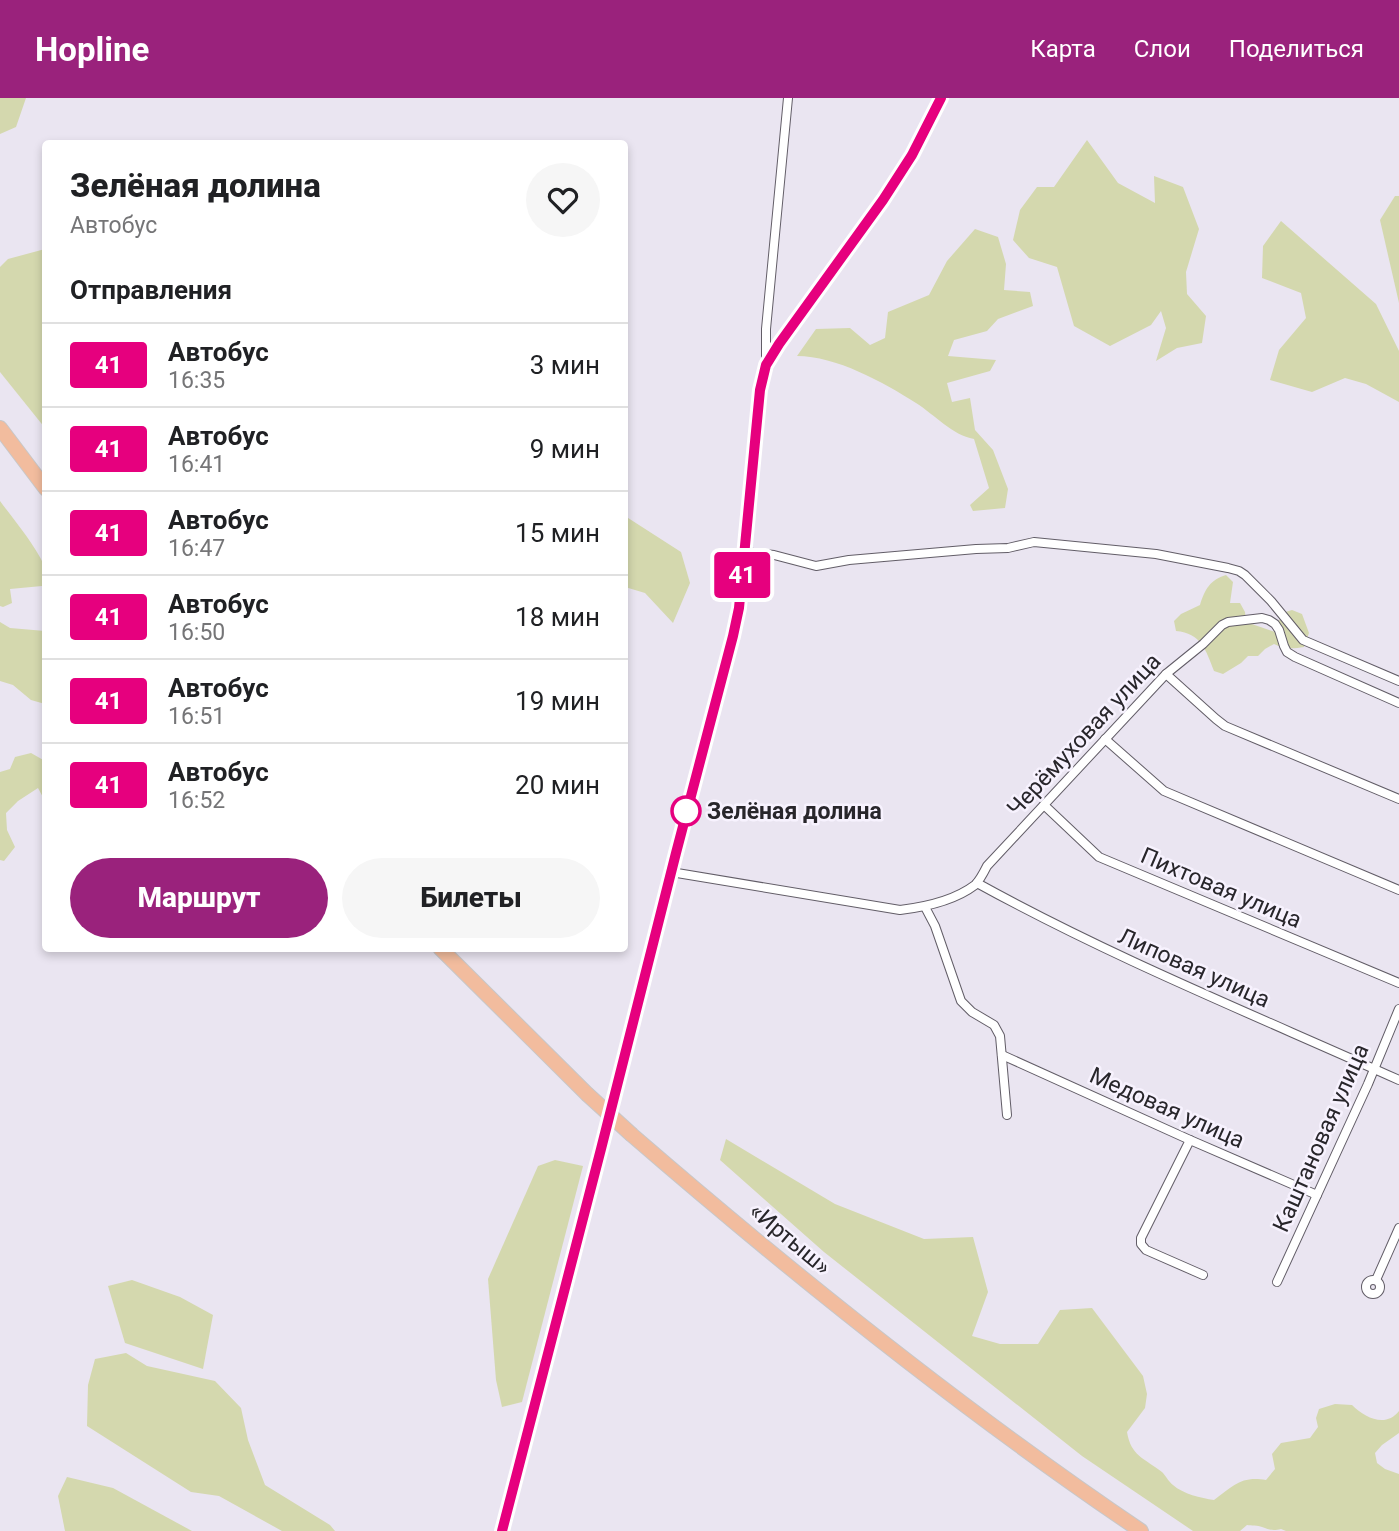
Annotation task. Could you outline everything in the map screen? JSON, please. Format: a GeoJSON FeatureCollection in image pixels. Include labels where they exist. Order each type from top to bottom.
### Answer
{"type":"FeatureCollection","features":[{"type":"Feature","properties":{"kind":"highway"},"geometry":{"type":"LineString","coordinates":[[0,428],[42,484]]}},
{"type":"Feature","properties":{"kind":"highway","name":"«Иртыш»"},"geometry":{"type":"LineString","coordinates":[[444,952],[587,1094],[714,1206],[831,1303],[1002,1434],[1140,1531]]}},
{"type":"Feature","properties":{"kind":"street"},"geometry":{"type":"LineString","coordinates":[[615,1095],[739,608],[760,390],[766,365],[766,329],[788,98]]}},
{"type":"Feature","properties":{"kind":"street"},"geometry":{"type":"LineString","coordinates":[[766,365],[883,200],[912,155],[941,98]]}},
{"type":"Feature","properties":{"kind":"street"},"geometry":{"type":"LineString","coordinates":[[744,552],[774,555],[816,566],[862,559],[1008,548],[1034,542],[1156,554],[1239,571],[1266,596],[1294,631],[1309,644],[1399,681]]}},
{"type":"Feature","properties":{"kind":"street","name":"Черёмуховая улица"},"geometry":{"type":"LineString","coordinates":[[977,883],[987,866],[1166,674],[1228,622],[1262,618],[1269,620],[1279,630],[1287,652],[1399,703]]}},
{"type":"Feature","properties":{"kind":"street"},"geometry":{"type":"LineString","coordinates":[[1166,674],[1226,726],[1399,799]]}},
{"type":"Feature","properties":{"kind":"street"},"geometry":{"type":"LineString","coordinates":[[1105,739],[1164,791],[1399,890]]}},
{"type":"Feature","properties":{"kind":"street","name":"Пихтовая улица"},"geometry":{"type":"LineString","coordinates":[[1044,805],[1099,857],[1399,983]]}},
{"type":"Feature","properties":{"kind":"street"},"geometry":{"type":"LineString","coordinates":[[671,872],[900,910],[925,907],[951,898],[977,883]]}},
{"type":"Feature","properties":{"kind":"street","name":"Липовая улица"},"geometry":{"type":"LineString","coordinates":[[977,883],[1110,952],[1399,1080]]}},
{"type":"Feature","properties":{"kind":"street"},"geometry":{"type":"LineString","coordinates":[[925,907],[961,1001],[972,1012],[994,1025],[1000,1036],[1007,1115]]}},
{"type":"Feature","properties":{"kind":"street","name":"Каштановая улица"},"geometry":{"type":"LineString","coordinates":[[1277,1282],[1399,1009]]}},
{"type":"Feature","properties":{"kind":"street","name":"Медовая улица"},"geometry":{"type":"LineString","coordinates":[[1002,1055],[1317,1195]]}},
{"type":"Feature","properties":{"kind":"street"},"geometry":{"type":"LineString","coordinates":[[502,1531],[607,1126]]}},
{"type":"Feature","properties":{"kind":"street"},"geometry":{"type":"LineString","coordinates":[[1190,1140],[1140,1238],[1146,1250],[1203,1275]]}},
{"type":"Feature","properties":{"kind":"street"},"geometry":{"type":"LineString","coordinates":[[1376,1280],[1399,1228]]}},
{"type":"Feature","properties":{"kind":"green space"},"geometry":{"type":"Polygon","coordinates":[[[0,98],[26,98],[16,127],[0,134],[0,98]]]}},
{"type":"Feature","properties":{"kind":"green space"},"geometry":{"type":"Polygon","coordinates":[[[1087,140],[1118,183],[1155,203],[1154,176],[1183,187],[1199,229],[1186,272],[1187,294],[1206,316],[1202,343],[1177,348],[1156,361],[1166,328],[1161,311],[1151,325],[1110,346],[1074,326],[1057,267],[1029,258],[1013,240],[1020,210],[1037,187],[1054,187],[1087,140]]]}},
{"type":"Feature","properties":{"kind":"green space"},"geometry":{"type":"Polygon","coordinates":[[[1395,196],[1399,196],[1399,303],[1380,220],[1395,196]]]}},
{"type":"Feature","properties":{"kind":"green space"},"geometry":{"type":"Polygon","coordinates":[[[1281,221],[1376,304],[1399,351],[1399,402],[1366,384],[1345,378],[1312,392],[1270,380],[1279,350],[1306,318],[1301,293],[1262,278],[1263,246],[1281,221]]]}},
{"type":"Feature","properties":{"kind":"green space"},"geometry":{"type":"Polygon","coordinates":[[[975,229],[998,237],[1006,264],[1004,290],[1030,292],[1033,306],[998,319],[987,331],[954,340],[948,356],[996,360],[990,371],[947,383],[952,402],[970,398],[975,430],[993,450],[1008,489],[1005,508],[973,511],[970,505],[989,488],[974,439],[958,433],[916,403],[859,372],[827,360],[797,356],[816,329],[850,328],[870,345],[885,338],[888,312],[929,295],[947,261],[975,229]]]}},
{"type":"Feature","properties":{"kind":"green space"},"geometry":{"type":"Polygon","coordinates":[[[42,250],[42,424],[0,372],[0,267],[8,259],[42,250]]]}},
{"type":"Feature","properties":{"kind":"green space"},"geometry":{"type":"Polygon","coordinates":[[[0,501],[42,561],[42,586],[10,589],[12,603],[0,606],[0,501]]]}},
{"type":"Feature","properties":{"kind":"green space"},"geometry":{"type":"Polygon","coordinates":[[[628,518],[681,552],[690,583],[673,623],[645,593],[628,588],[628,518]]]}},
{"type":"Feature","properties":{"kind":"green space"},"geometry":{"type":"Polygon","coordinates":[[[1226,575],[1233,582],[1230,603],[1240,603],[1246,622],[1275,632],[1282,613],[1292,610],[1302,614],[1309,633],[1304,647],[1288,648],[1274,644],[1258,656],[1248,656],[1223,674],[1214,671],[1197,639],[1176,631],[1174,621],[1181,614],[1200,605],[1209,586],[1226,575]]]}},
{"type":"Feature","properties":{"kind":"green space"},"geometry":{"type":"Polygon","coordinates":[[[0,622],[10,628],[42,631],[42,703],[31,700],[13,685],[0,681],[0,622]]]}},
{"type":"Feature","properties":{"kind":"green space"},"geometry":{"type":"Polygon","coordinates":[[[31,753],[42,759],[42,795],[38,788],[6,813],[7,830],[15,847],[4,861],[0,860],[0,772],[10,769],[15,757],[31,753]]]}},
{"type":"Feature","properties":{"kind":"green space"},"geometry":{"type":"Polygon","coordinates":[[[726,1139],[835,1204],[924,1239],[973,1237],[988,1292],[972,1336],[1000,1344],[1038,1344],[1060,1310],[1092,1308],[1143,1376],[1147,1394],[1145,1408],[1127,1432],[1135,1452],[1162,1472],[1173,1485],[1187,1493],[1214,1500],[1243,1481],[1266,1480],[1275,1469],[1272,1454],[1281,1443],[1310,1438],[1318,1427],[1316,1418],[1319,1409],[1335,1404],[1352,1405],[1369,1417],[1382,1420],[1399,1411],[1399,1433],[1375,1453],[1377,1463],[1399,1474],[1399,1531],[1286,1531],[1247,1525],[1240,1531],[1193,1531],[1082,1456],[824,1252],[720,1160],[726,1139]]]}},
{"type":"Feature","properties":{"kind":"green space"},"geometry":{"type":"Polygon","coordinates":[[[555,1160],[583,1166],[522,1402],[502,1407],[496,1380],[488,1279],[538,1166],[555,1160]]]}},
{"type":"Feature","properties":{"kind":"green space"},"geometry":{"type":"Polygon","coordinates":[[[132,1280],[180,1297],[213,1315],[203,1369],[125,1343],[108,1286],[132,1280]]]}},
{"type":"Feature","properties":{"kind":"green space"},"geometry":{"type":"Polygon","coordinates":[[[126,1353],[147,1366],[215,1381],[241,1408],[248,1440],[265,1485],[330,1525],[335,1531],[282,1531],[219,1496],[191,1492],[87,1426],[88,1385],[95,1359],[126,1353]]]}},
{"type":"Feature","properties":{"kind":"green space"},"geometry":{"type":"Polygon","coordinates":[[[67,1477],[113,1488],[192,1531],[65,1531],[58,1496],[67,1477]]]}},
{"type":"Feature","properties":{"kind":"bus line","name":"41"},"geometry":{"type":"LineString","coordinates":[[502,1531],[733,636],[739,608],[760,390],[766,365],[883,200],[912,155],[941,98]]}},
{"type":"Feature","properties":{"kind":"place","name":"Зелёная долина"},"geometry":{"type":"Point","coordinates":[686,811]}}]}
